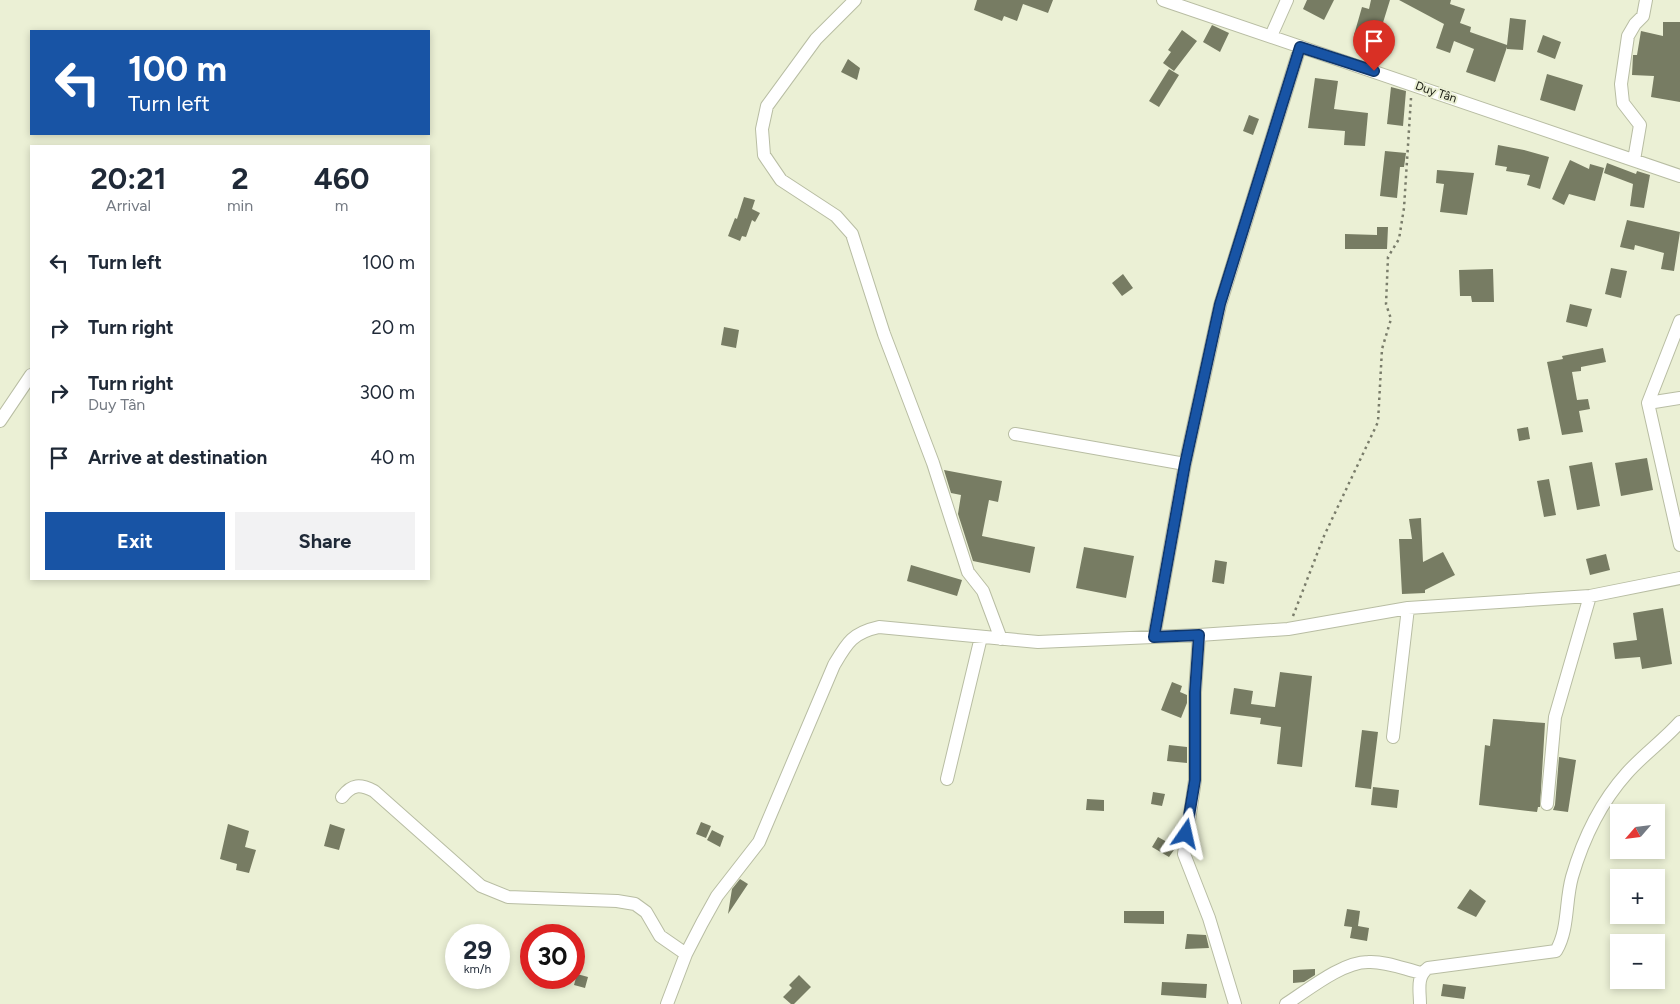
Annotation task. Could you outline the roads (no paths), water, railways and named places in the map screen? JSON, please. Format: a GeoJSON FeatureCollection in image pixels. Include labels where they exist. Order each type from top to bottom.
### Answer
{"type":"FeatureCollection","features":[{"type":"Feature","properties":{"kind":"street"},"geometry":{"type":"LineString","coordinates":[[855,0],[816,39],[768,106],[762,129],[764,155],[781,180],[836,216],[852,234],[884,334],[933,463],[968,572],[982,591],[1001,639]]}},
{"type":"Feature","properties":{"kind":"street","name":"Duy Tân"},"geometry":{"type":"LineString","coordinates":[[1163,0],[1680,176]]}},
{"type":"Feature","properties":{"kind":"street"},"geometry":{"type":"LineString","coordinates":[[1271,36],[1287,0]]}},
{"type":"Feature","properties":{"kind":"street"},"geometry":{"type":"LineString","coordinates":[[1634,160],[1640,125],[1623,103],[1622,84],[1628,36],[1635,24],[1643,16],[1646,0]]}},
{"type":"Feature","properties":{"kind":"street"},"geometry":{"type":"LineString","coordinates":[[1154,637],[1185,464],[1220,304],[1300,47]]}},
{"type":"Feature","properties":{"kind":"street"},"geometry":{"type":"LineString","coordinates":[[1680,322],[1648,403],[1680,545]]}},
{"type":"Feature","properties":{"kind":"street"},"geometry":{"type":"LineString","coordinates":[[0,421],[30,376]]}},
{"type":"Feature","properties":{"kind":"street"},"geometry":{"type":"LineString","coordinates":[[1648,403],[1680,398]]}},
{"type":"Feature","properties":{"kind":"street"},"geometry":{"type":"LineString","coordinates":[[1015,434],[1185,464]]}},
{"type":"Feature","properties":{"kind":"street"},"geometry":{"type":"LineString","coordinates":[[1680,570],[1680,582]]}},
{"type":"Feature","properties":{"kind":"street"},"geometry":{"type":"LineString","coordinates":[[667,1004],[686,954],[717,896],[759,842],[813,710],[834,665],[850,639],[864,630],[878,627],[1038,642],[1199,635],[1288,629],[1408,608],[1590,596],[1680,578]]}},
{"type":"Feature","properties":{"kind":"street"},"geometry":{"type":"LineString","coordinates":[[1547,804],[1555,717],[1590,596]]}},
{"type":"Feature","properties":{"kind":"street"},"geometry":{"type":"LineString","coordinates":[[1393,736],[1408,608]]}},
{"type":"Feature","properties":{"kind":"street"},"geometry":{"type":"LineString","coordinates":[[1199,635],[1195,692],[1195,780],[1184,854],[1209,918],[1235,1004]]}},
{"type":"Feature","properties":{"kind":"street"},"geometry":{"type":"LineString","coordinates":[[947,779],[981,637]]}},
{"type":"Feature","properties":{"kind":"street"},"geometry":{"type":"LineString","coordinates":[[1420,1004],[1419,981],[1421,973],[1428,968],[1556,951],[1566,928],[1565,908],[1572,877],[1594,821],[1608,797],[1628,772],[1680,722]]}},
{"type":"Feature","properties":{"kind":"street"},"geometry":{"type":"LineString","coordinates":[[342,797],[350,788],[358,785],[374,791],[454,864],[481,886],[495,892],[519,898],[617,901],[635,904],[646,912],[660,936],[686,954]]}},
{"type":"Feature","properties":{"kind":"street"},"geometry":{"type":"LineString","coordinates":[[1286,1004],[1344,967],[1359,962],[1378,962],[1421,973]]}}]}
